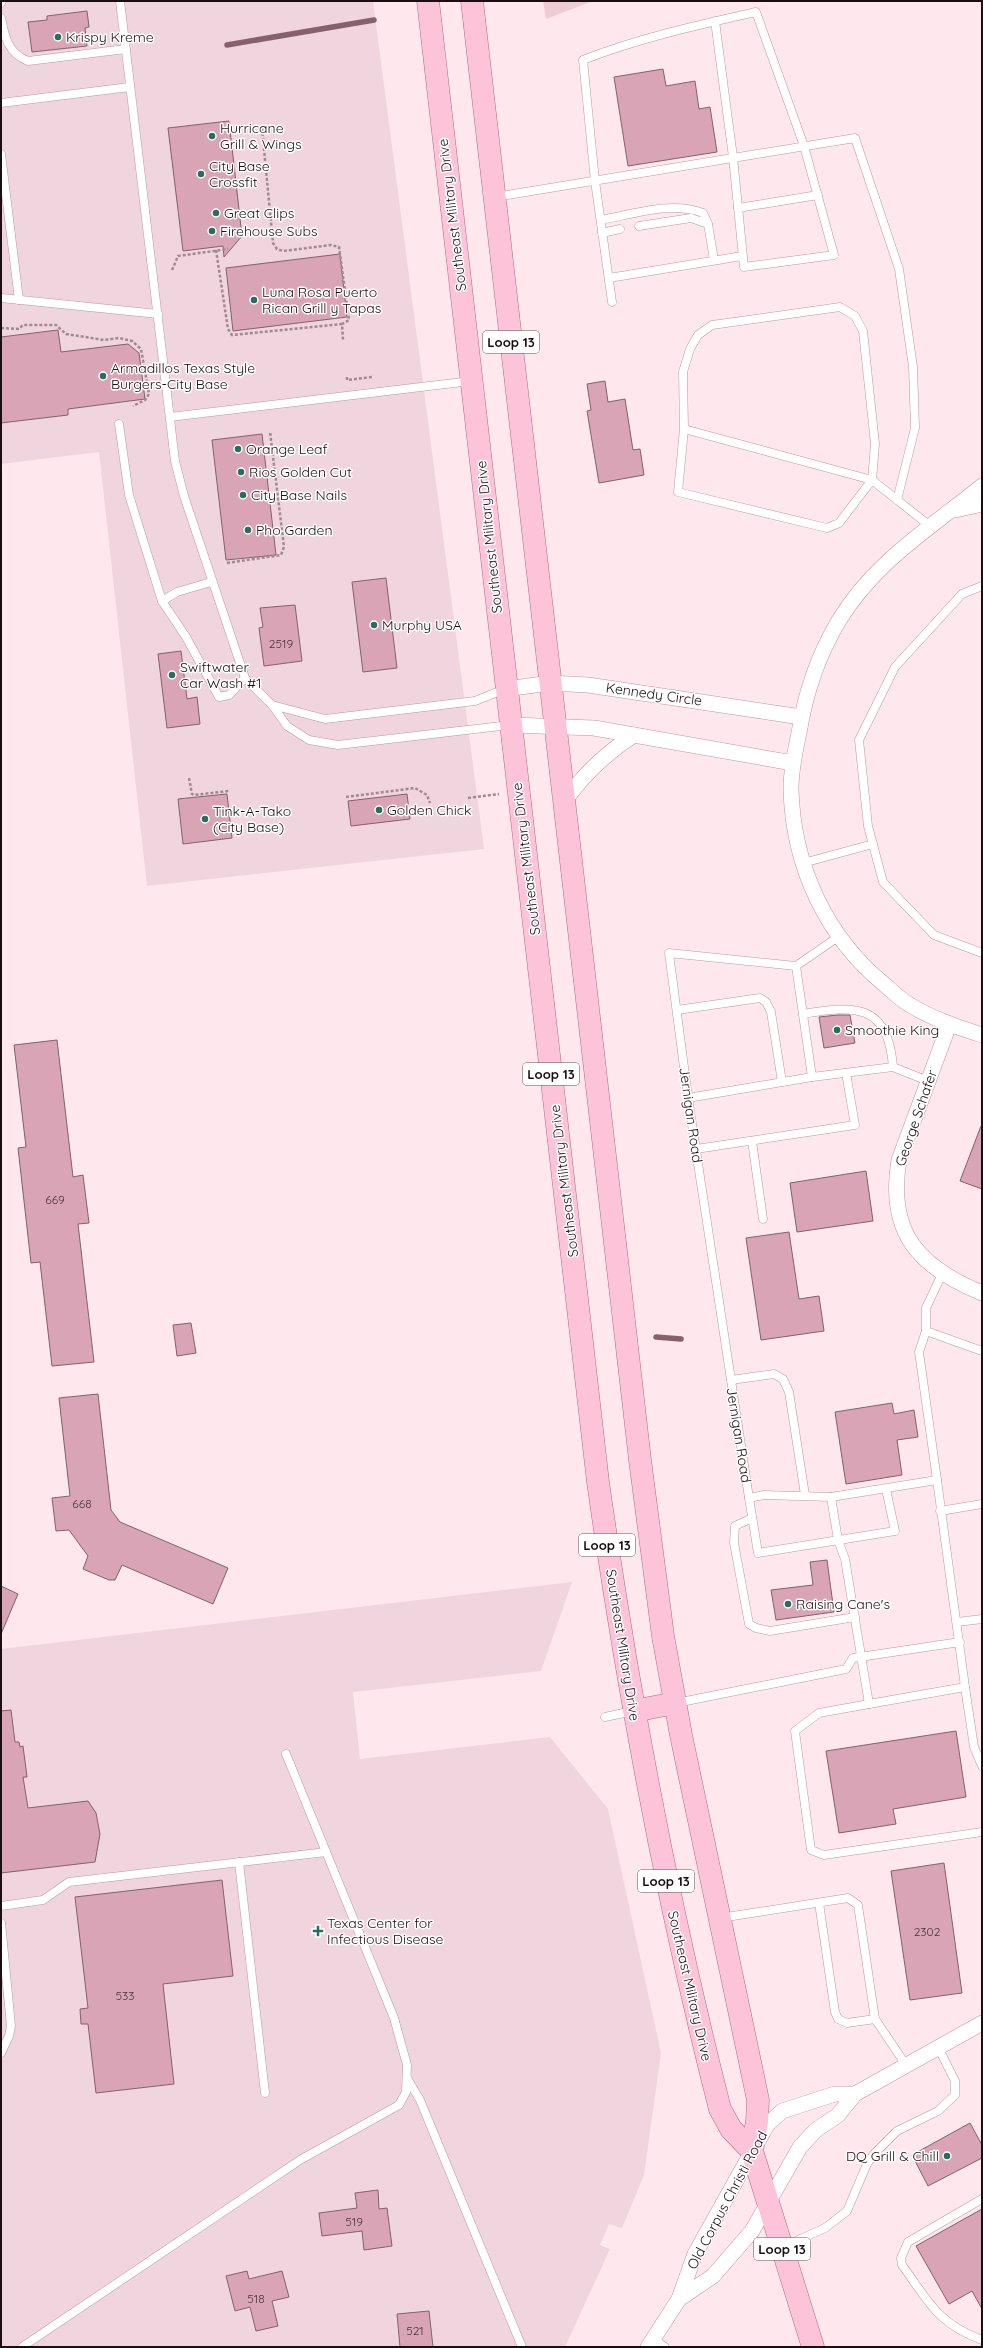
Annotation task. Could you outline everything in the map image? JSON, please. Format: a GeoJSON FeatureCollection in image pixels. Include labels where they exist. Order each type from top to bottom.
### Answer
{"type":"FeatureCollection","features":[{"type":"Feature","properties":{"kind":"main road","name":"Southeast Military Drive"},"geometry":{"type":"LineString","coordinates":[[428,1],[598,1482],[619,1631],[677,1934],[720,2109],[731,2129],[752,2151]]}},
{"type":"Feature","properties":{"kind":"main road","name":"Southeast Military Drive"},"geometry":{"type":"LineString","coordinates":[[472,1],[640,1460],[663,1636],[718,1919],[758,2100],[757,2120],[752,2151],[813,2347]]}},
{"type":"Feature","properties":{"kind":"main road"},"geometry":{"type":"LineString","coordinates":[[634,1711],[675,1703]]}},
{"type":"Feature","properties":{"kind":"street"},"geometry":{"type":"LineString","coordinates":[[982,486],[888,560],[869,580],[839,621],[814,674],[801,717],[793,762],[791,788],[794,819],[803,863],[809,883],[817,901],[838,937],[867,971],[908,1005],[949,1025],[982,1035]]}},
{"type":"Feature","properties":{"kind":"street"},"geometry":{"type":"LineString","coordinates":[[952,511],[982,504]]}},
{"type":"Feature","properties":{"kind":"street","name":"Kennedy Circle"},"geometry":{"type":"LineString","coordinates":[[506,689],[550,683],[588,685],[801,717]]}},
{"type":"Feature","properties":{"kind":"street"},"geometry":{"type":"LineString","coordinates":[[511,725],[594,728],[793,762]]}},
{"type":"Feature","properties":{"kind":"street"},"geometry":{"type":"LineString","coordinates":[[564,802],[586,774],[602,758],[634,735]]}},
{"type":"Feature","properties":{"kind":"street","name":"George Schafer"},"geometry":{"type":"LineString","coordinates":[[949,1025],[899,1160],[895,1182],[896,1203],[902,1224],[912,1244],[925,1261],[942,1274],[982,1293]]}},
{"type":"Feature","properties":{"kind":"street","name":"Old Corpus Christi Road"},"geometry":{"type":"LineString","coordinates":[[679,2299],[713,2276],[752,2231],[800,2147],[816,2130],[838,2115],[855,2094],[982,2023]]}},
{"type":"Feature","properties":{"kind":"street","name":"Old Corpus Christi Road"},"geometry":{"type":"LineString","coordinates":[[655,2344],[679,2299],[695,2254],[767,2125],[782,2111],[835,2094],[855,2094]]}},
{"type":"Feature","properties":{"kind":"lane"},"geometry":{"type":"LineString","coordinates":[[120,1],[175,461],[211,582],[245,678],[272,705],[288,726],[309,740],[338,745],[511,725]]}},
{"type":"Feature","properties":{"kind":"lane"},"geometry":{"type":"LineString","coordinates":[[612,302],[595,181],[583,60],[607,50],[678,30],[715,21],[756,12],[804,146],[834,255],[744,267],[733,157],[715,21]]}},
{"type":"Feature","properties":{"kind":"lane"},"geometry":{"type":"LineString","coordinates":[[1,18],[5,40],[11,50],[18,57],[28,61],[126,49]]}},
{"type":"Feature","properties":{"kind":"lane"},"geometry":{"type":"LineString","coordinates":[[1,103],[130,88]]}},
{"type":"Feature","properties":{"kind":"lane"},"geometry":{"type":"LineString","coordinates":[[494,197],[854,138],[899,269],[913,367],[915,428],[897,500]]}},
{"type":"Feature","properties":{"kind":"lane"},"geometry":{"type":"LineString","coordinates":[[1,154],[19,300]]}},
{"type":"Feature","properties":{"kind":"lane"},"geometry":{"type":"LineString","coordinates":[[738,208],[818,195]]}},
{"type":"Feature","properties":{"kind":"lane"},"geometry":{"type":"LineString","coordinates":[[601,220],[665,208],[688,207],[704,213],[708,224],[714,260]]}},
{"type":"Feature","properties":{"kind":"lane"},"geometry":{"type":"LineString","coordinates":[[639,226],[691,218],[708,224]]}},
{"type":"Feature","properties":{"kind":"lane"},"geometry":{"type":"LineString","coordinates":[[602,233],[620,229]]}},
{"type":"Feature","properties":{"kind":"lane"},"geometry":{"type":"LineString","coordinates":[[609,278],[742,256]]}},
{"type":"Feature","properties":{"kind":"lane"},"geometry":{"type":"LineString","coordinates":[[1,298],[158,314]]}},
{"type":"Feature","properties":{"kind":"lane"},"geometry":{"type":"LineString","coordinates":[[840,307],[855,316],[863,331],[875,444],[872,480],[839,523],[827,528],[678,492],[684,429],[683,372],[690,349],[698,335],[712,325],[840,307]]}},
{"type":"Feature","properties":{"kind":"lane"},"geometry":{"type":"LineString","coordinates":[[170,418],[471,381]]}},
{"type":"Feature","properties":{"kind":"lane"},"geometry":{"type":"LineString","coordinates":[[119,424],[129,495],[162,601],[186,637],[219,697],[229,695],[245,678]]}},
{"type":"Feature","properties":{"kind":"lane"},"geometry":{"type":"LineString","coordinates":[[684,429],[872,480],[930,526]]}},
{"type":"Feature","properties":{"kind":"lane"},"geometry":{"type":"LineString","coordinates":[[162,601],[177,592],[211,582]]}},
{"type":"Feature","properties":{"kind":"lane"},"geometry":{"type":"LineString","coordinates":[[982,586],[962,594],[895,667],[859,740],[868,826],[882,882],[934,935],[982,953]]}},
{"type":"Feature","properties":{"kind":"lane"},"geometry":{"type":"LineString","coordinates":[[272,705],[325,719],[475,701],[506,689]]}},
{"type":"Feature","properties":{"kind":"lane"},"geometry":{"type":"LineString","coordinates":[[803,863],[873,844]]}},
{"type":"Feature","properties":{"kind":"lane"},"geometry":{"type":"LineString","coordinates":[[812,1077],[796,966],[838,937]]}},
{"type":"Feature","properties":{"kind":"lane","name":"Jernigan Road"},"geometry":{"type":"LineString","coordinates":[[796,966],[669,953],[688,1098],[748,1498],[764,1495],[805,1495],[831,1497],[937,1480]]}},
{"type":"Feature","properties":{"kind":"lane"},"geometry":{"type":"LineString","coordinates":[[677,1010],[760,998],[766,1002],[771,1012],[782,1082]]}},
{"type":"Feature","properties":{"kind":"lane"},"geometry":{"type":"LineString","coordinates":[[803,1014],[834,1008],[853,1008],[864,1011],[880,1024],[886,1034],[892,1052],[893,1067]]}},
{"type":"Feature","properties":{"kind":"lane"},"geometry":{"type":"LineString","coordinates":[[688,1098],[812,1077],[893,1067],[928,1081]]}},
{"type":"Feature","properties":{"kind":"lane"},"geometry":{"type":"LineString","coordinates":[[696,1149],[854,1125],[846,1073]]}},
{"type":"Feature","properties":{"kind":"lane"},"geometry":{"type":"LineString","coordinates":[[752,1141],[763,1219]]}},
{"type":"Feature","properties":{"kind":"lane"},"geometry":{"type":"LineString","coordinates":[[942,1274],[926,1308],[926,1331],[919,1352],[974,1747],[982,1766]]}},
{"type":"Feature","properties":{"kind":"lane"},"geometry":{"type":"LineString","coordinates":[[926,1331],[982,1351]]}},
{"type":"Feature","properties":{"kind":"lane"},"geometry":{"type":"LineString","coordinates":[[731,1380],[774,1374],[783,1379],[789,1392],[805,1495]]}},
{"type":"Feature","properties":{"kind":"lane"},"geometry":{"type":"LineString","coordinates":[[748,1498],[758,1553],[895,1531],[886,1489]]}},
{"type":"Feature","properties":{"kind":"lane"},"geometry":{"type":"LineString","coordinates":[[831,1497],[838,1540],[845,1559],[862,1656],[868,1704]]}},
{"type":"Feature","properties":{"kind":"lane"},"geometry":{"type":"LineString","coordinates":[[940,1511],[982,1504]]}},
{"type":"Feature","properties":{"kind":"lane"},"geometry":{"type":"LineString","coordinates":[[752,1518],[734,1526],[734,1543],[749,1624],[756,1628],[770,1631],[855,1617]]}},
{"type":"Feature","properties":{"kind":"lane"},"geometry":{"type":"LineString","coordinates":[[957,1622],[982,1619]]}},
{"type":"Feature","properties":{"kind":"lane"},"geometry":{"type":"LineString","coordinates":[[675,1703],[846,1669],[853,1658],[862,1656],[960,1642]]}},
{"type":"Feature","properties":{"kind":"lane"},"geometry":{"type":"LineString","coordinates":[[965,1687],[819,1713],[795,1731],[811,1850],[824,1855],[982,1832]]}},
{"type":"Feature","properties":{"kind":"lane"},"geometry":{"type":"LineString","coordinates":[[605,1717],[634,1711]]}},
{"type":"Feature","properties":{"kind":"lane"},"geometry":{"type":"LineString","coordinates":[[22,2347],[300,2160],[399,2105],[406,2092],[407,2065],[394,2018],[286,1754]]}},
{"type":"Feature","properties":{"kind":"lane"},"geometry":{"type":"LineString","coordinates":[[1,1906],[43,1900],[69,1882],[326,1852]]}},
{"type":"Feature","properties":{"kind":"lane"},"geometry":{"type":"LineString","coordinates":[[239,1862],[266,2093]]}},
{"type":"Feature","properties":{"kind":"lane"},"geometry":{"type":"LineString","coordinates":[[718,1919],[848,1898],[855,1901],[858,1905],[875,2019],[906,2065]]}},
{"type":"Feature","properties":{"kind":"lane"},"geometry":{"type":"LineString","coordinates":[[819,1903],[835,2012],[838,2019],[847,2022],[875,2019]]}},
{"type":"Feature","properties":{"kind":"lane"},"geometry":{"type":"LineString","coordinates":[[1,1923],[11,2026],[10,2036],[1,2053]]}},
{"type":"Feature","properties":{"kind":"lane"},"geometry":{"type":"LineString","coordinates":[[782,2248],[825,2228],[847,2211],[867,2164],[874,2154],[897,2131],[938,2111],[955,2095],[955,2081],[938,2048]]}},
{"type":"Feature","properties":{"kind":"lane"},"geometry":{"type":"LineString","coordinates":[[407,2078],[420,2100],[522,2347]]}},
{"type":"Feature","properties":{"kind":"lane"},"geometry":{"type":"LineString","coordinates":[[982,2199],[908,2242],[901,2258],[902,2265],[938,2315],[953,2327],[982,2340]]}},
{"type":"Feature","properties":{"kind":"path"},"geometry":{"type":"LineString","coordinates":[[216,250],[228,329],[232,335],[342,324],[349,320],[339,247],[331,245],[283,252],[277,250],[273,243],[262,128]]}},
{"type":"Feature","properties":{"kind":"path"},"geometry":{"type":"LineString","coordinates":[[172,270],[178,256],[228,249]]}},
{"type":"Feature","properties":{"kind":"path"},"geometry":{"type":"LineString","coordinates":[[1,328],[19,329],[23,324],[56,325],[66,334],[104,340],[120,338],[132,341],[141,349],[150,394],[145,400],[132,406]]}},
{"type":"Feature","properties":{"kind":"path"},"geometry":{"type":"LineString","coordinates":[[342,324],[343,340]]}},
{"type":"Feature","properties":{"kind":"path"},"geometry":{"type":"LineString","coordinates":[[347,377],[347,380],[372,377]]}},
{"type":"Feature","properties":{"kind":"path"},"geometry":{"type":"LineString","coordinates":[[228,563],[281,555],[284,547],[270,432]]}},
{"type":"Feature","properties":{"kind":"path"},"geometry":{"type":"LineString","coordinates":[[189,778],[192,794],[229,791]]}},
{"type":"Feature","properties":{"kind":"path"},"geometry":{"type":"LineString","coordinates":[[346,797],[415,788],[427,795],[430,803]]}},
{"type":"Feature","properties":{"kind":"path"},"geometry":{"type":"LineString","coordinates":[[468,798],[499,794]]}},
{"type":"Feature","properties":{"kind":"shaded area"},"geometry":{"type":"Polygon","coordinates":[[[1,1],[373,1],[484,849],[147,886],[99,452],[1,464],[1,1]]]}},
{"type":"Feature","properties":{"kind":"shaded area"},"geometry":{"type":"Polygon","coordinates":[[[543,1],[593,1],[546,19],[543,1]]]}},
{"type":"Feature","properties":{"kind":"shaded area","name":"Texas Center for Infectious Disease"},"geometry":{"type":"Polygon","coordinates":[[[572,1582],[541,1671],[353,1692],[360,1759],[550,1737],[608,1809],[661,2053],[644,2175],[622,2228],[609,2224],[600,2245],[610,2249],[565,2347],[1,2347],[1,1649],[572,1582]]]}},
{"type":"Feature","properties":{"kind":"building","name":"Krispy Kreme"},"geometry":{"type":"Polygon","coordinates":[[[87,11],[89,27],[85,28],[87,46],[32,52],[28,22],[47,20],[47,16],[87,11]]]}},
{"type":"Feature","properties":{"kind":"building"},"geometry":{"type":"Polygon","coordinates":[[[663,69],[666,86],[695,81],[699,109],[710,107],[717,152],[628,166],[614,77],[663,69]]]}},
{"type":"Feature","properties":{"kind":"building"},"geometry":{"type":"Polygon","coordinates":[[[229,121],[242,236],[224,257],[223,246],[183,251],[168,128],[229,121]]]}},
{"type":"Feature","properties":{"kind":"building"},"geometry":{"type":"Polygon","coordinates":[[[340,254],[347,317],[233,331],[226,268],[340,254]]]}},
{"type":"Feature","properties":{"kind":"building"},"geometry":{"type":"Polygon","coordinates":[[[58,330],[61,352],[128,344],[139,353],[145,399],[68,409],[68,415],[1,423],[1,337],[58,330]]]}},
{"type":"Feature","properties":{"kind":"building"},"geometry":{"type":"Polygon","coordinates":[[[605,381],[608,402],[625,399],[633,450],[640,449],[644,475],[599,483],[587,411],[591,410],[587,384],[605,381]]]}},
{"type":"Feature","properties":{"kind":"building"},"geometry":{"type":"Polygon","coordinates":[[[262,434],[276,555],[226,560],[212,440],[262,434]]]}},
{"type":"Feature","properties":{"kind":"building","name":"Murphy USA"},"geometry":{"type":"Polygon","coordinates":[[[386,578],[397,668],[363,672],[352,582],[386,578]]]}},
{"type":"Feature","properties":{"kind":"building"},"geometry":{"type":"Polygon","coordinates":[[[295,605],[302,661],[264,666],[259,628],[263,627],[260,608],[295,605]]]}},
{"type":"Feature","properties":{"kind":"building","name":"Swiftwater Car Wash #1"},"geometry":{"type":"Polygon","coordinates":[[[181,651],[187,699],[197,697],[200,724],[167,728],[158,654],[181,651]]]}},
{"type":"Feature","properties":{"kind":"building","name":"Tink-A-Tako (City Base)"},"geometry":{"type":"Polygon","coordinates":[[[227,794],[232,838],[183,844],[178,799],[227,794]]]}},
{"type":"Feature","properties":{"kind":"building","name":"Golden Chick"},"geometry":{"type":"Polygon","coordinates":[[[407,794],[410,819],[351,826],[348,801],[407,794]]]}},
{"type":"Feature","properties":{"kind":"building","name":"Smoothie King"},"geometry":{"type":"Polygon","coordinates":[[[850,1015],[855,1043],[824,1048],[819,1017],[850,1015]]]}},
{"type":"Feature","properties":{"kind":"building"},"geometry":{"type":"Polygon","coordinates":[[[57,1040],[73,1177],[83,1175],[89,1223],[78,1224],[94,1362],[52,1366],[40,1262],[31,1263],[18,1148],[26,1147],[14,1045],[57,1040]]]}},
{"type":"Feature","properties":{"kind":"building"},"geometry":{"type":"Polygon","coordinates":[[[982,1126],[982,1189],[960,1181],[982,1126]]]}},
{"type":"Feature","properties":{"kind":"building"},"geometry":{"type":"Polygon","coordinates":[[[866,1171],[873,1221],[797,1232],[790,1183],[866,1171]]]}},
{"type":"Feature","properties":{"kind":"building"},"geometry":{"type":"Polygon","coordinates":[[[789,1232],[799,1299],[819,1296],[824,1331],[761,1340],[746,1238],[789,1232]]]}},
{"type":"Feature","properties":{"kind":"building"},"geometry":{"type":"Polygon","coordinates":[[[191,1323],[196,1353],[177,1356],[173,1325],[191,1323]]]}},
{"type":"Feature","properties":{"kind":"building"},"geometry":{"type":"Polygon","coordinates":[[[98,1394],[111,1510],[120,1522],[228,1568],[213,1604],[122,1565],[115,1580],[109,1580],[83,1569],[88,1556],[69,1530],[56,1531],[52,1498],[70,1496],[59,1398],[98,1394]]]}},
{"type":"Feature","properties":{"kind":"building"},"geometry":{"type":"Polygon","coordinates":[[[892,1403],[894,1414],[914,1410],[918,1437],[897,1440],[902,1475],[846,1484],[835,1412],[892,1403]]]}},
{"type":"Feature","properties":{"kind":"building"},"geometry":{"type":"Polygon","coordinates":[[[827,1560],[834,1612],[776,1620],[771,1590],[813,1585],[810,1562],[827,1560]]]}},
{"type":"Feature","properties":{"kind":"building"},"geometry":{"type":"Polygon","coordinates":[[[1,1586],[18,1594],[1,1634],[1,1586]]]}},
{"type":"Feature","properties":{"kind":"building"},"geometry":{"type":"Polygon","coordinates":[[[11,1710],[15,1742],[19,1742],[20,1747],[23,1746],[27,1777],[23,1777],[28,1808],[88,1801],[96,1813],[100,1834],[95,1862],[1,1873],[1,1711],[11,1710]]]}},
{"type":"Feature","properties":{"kind":"building"},"geometry":{"type":"Polygon","coordinates":[[[956,1731],[966,1797],[893,1809],[896,1824],[839,1833],[826,1751],[956,1731]]]}},
{"type":"Feature","properties":{"kind":"building"},"geometry":{"type":"Polygon","coordinates":[[[944,1863],[962,1993],[910,2000],[891,1871],[944,1863]]]}},
{"type":"Feature","properties":{"kind":"building"},"geometry":{"type":"Polygon","coordinates":[[[222,1880],[233,1976],[163,1984],[174,2084],[96,2093],[88,2024],[81,2024],[80,2009],[88,2008],[75,1897],[222,1880]]]}},
{"type":"Feature","properties":{"kind":"building","name":"DQ Grill & Chill"},"geometry":{"type":"Polygon","coordinates":[[[970,2123],[982,2145],[982,2158],[928,2186],[912,2155],[970,2123]]]}},
{"type":"Feature","properties":{"kind":"building"},"geometry":{"type":"Polygon","coordinates":[[[378,2190],[379,2209],[387,2208],[392,2246],[364,2250],[362,2231],[322,2236],[319,2213],[357,2208],[355,2193],[378,2190]]]}},
{"type":"Feature","properties":{"kind":"building"},"geometry":{"type":"Polygon","coordinates":[[[982,2209],[982,2309],[972,2291],[949,2304],[916,2246],[982,2209]]]}},
{"type":"Feature","properties":{"kind":"building"},"geometry":{"type":"Polygon","coordinates":[[[247,2271],[249,2279],[282,2271],[289,2297],[272,2301],[278,2326],[256,2331],[250,2307],[235,2311],[226,2276],[247,2271]]]}},
{"type":"Feature","properties":{"kind":"building"},"geometry":{"type":"Polygon","coordinates":[[[429,2311],[433,2347],[400,2347],[397,2314],[429,2311]]]}},
{"type":"Feature","properties":{"kind":"waterway"},"geometry":{"type":"LineString","coordinates":[[227,45],[374,20]]}},
{"type":"Feature","properties":{"kind":"waterway"},"geometry":{"type":"LineString","coordinates":[[656,1337],[681,1339]]}},
{"type":"Feature","properties":{"kind":"place","name":"Krispy Kreme"},"geometry":{"type":"Point","coordinates":[58,37]}},
{"type":"Feature","properties":{"kind":"place","name":"Hurricane Grill & Wings"},"geometry":{"type":"Point","coordinates":[212,136]}},
{"type":"Feature","properties":{"kind":"place","name":"City Base Crossfit"},"geometry":{"type":"Point","coordinates":[201,174]}},
{"type":"Feature","properties":{"kind":"place","name":"Great Clips"},"geometry":{"type":"Point","coordinates":[216,213]}},
{"type":"Feature","properties":{"kind":"place","name":"Firehouse Subs"},"geometry":{"type":"Point","coordinates":[212,231]}},
{"type":"Feature","properties":{"kind":"place","name":"Luna Rosa Puerto Rican Grill y Tapas"},"geometry":{"type":"Point","coordinates":[254,300]}},
{"type":"Feature","properties":{"kind":"place","name":"Armadillos Texas Style Burgers-City Base"},"geometry":{"type":"Point","coordinates":[103,376]}},
{"type":"Feature","properties":{"kind":"place","name":"Orange Leaf"},"geometry":{"type":"Point","coordinates":[238,449]}},
{"type":"Feature","properties":{"kind":"place","name":"Rios Golden Cut"},"geometry":{"type":"Point","coordinates":[241,472]}},
{"type":"Feature","properties":{"kind":"place","name":"City Base Nails"},"geometry":{"type":"Point","coordinates":[243,495]}},
{"type":"Feature","properties":{"kind":"place","name":"Pho Garden"},"geometry":{"type":"Point","coordinates":[248,530]}},
{"type":"Feature","properties":{"kind":"place","name":"Murphy USA"},"geometry":{"type":"Point","coordinates":[374,625]}},
{"type":"Feature","properties":{"kind":"place","name":"Swiftwater Car Wash #1"},"geometry":{"type":"Point","coordinates":[172,675]}},
{"type":"Feature","properties":{"kind":"place","name":"Golden Chick"},"geometry":{"type":"Point","coordinates":[379,810]}},
{"type":"Feature","properties":{"kind":"place","name":"Tink-A-Tako (City Base)"},"geometry":{"type":"Point","coordinates":[205,819]}},
{"type":"Feature","properties":{"kind":"place","name":"Smoothie King"},"geometry":{"type":"Point","coordinates":[837,1030]}},
{"type":"Feature","properties":{"kind":"place","name":"Raising Cane's"},"geometry":{"type":"Point","coordinates":[788,1604]}},
{"type":"Feature","properties":{"kind":"place","name":"Texas Center for Infectious Disease"},"geometry":{"type":"Point","coordinates":[318,1931]}},
{"type":"Feature","properties":{"kind":"place","name":"DQ Grill & Chill"},"geometry":{"type":"Point","coordinates":[947,2156]}}]}
